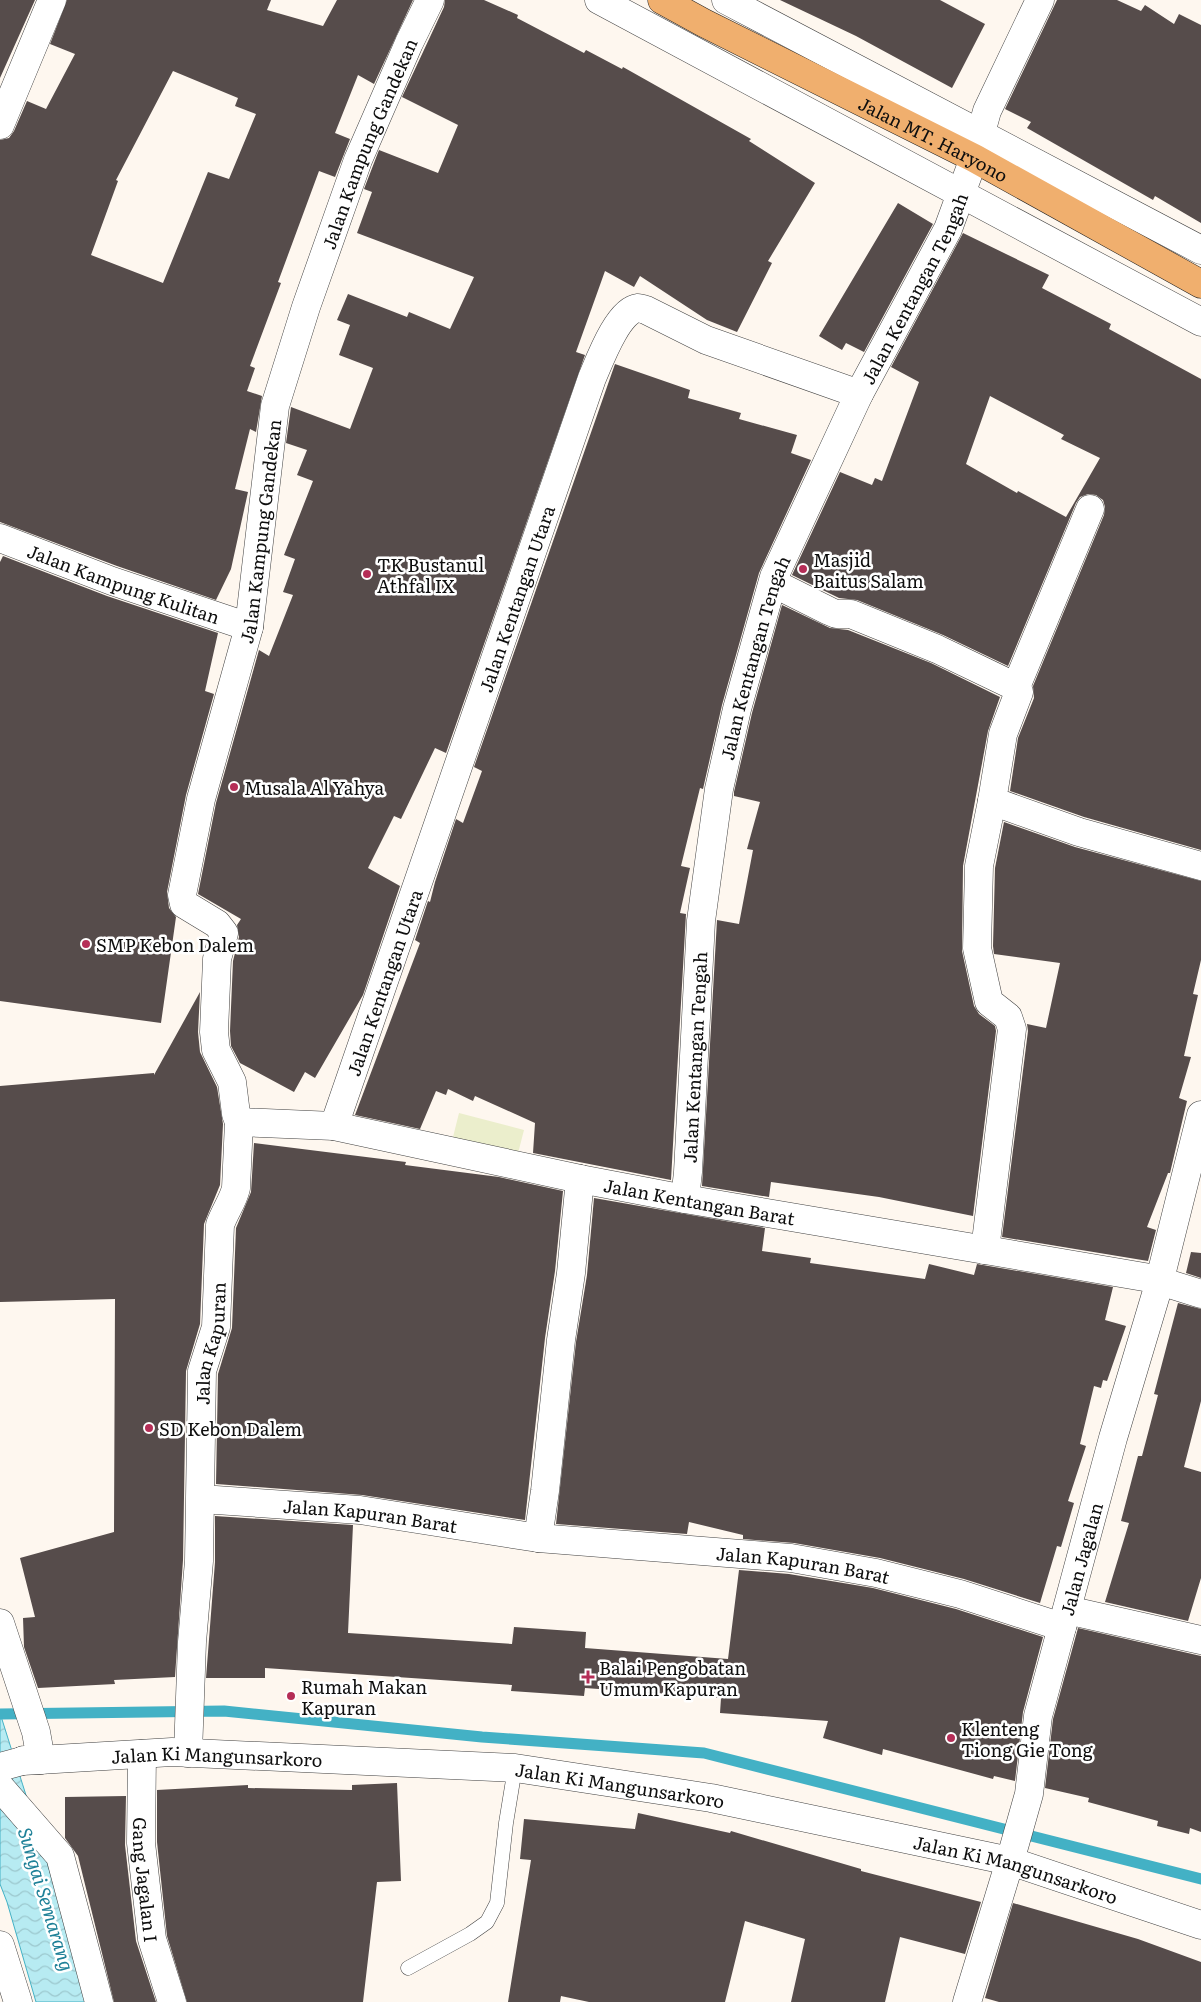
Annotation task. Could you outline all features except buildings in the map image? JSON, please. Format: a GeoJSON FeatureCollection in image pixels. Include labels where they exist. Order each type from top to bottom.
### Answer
{"type":"FeatureCollection","features":[{"type":"Feature","properties":{"kind":"main road","name":"Jalan MT. Haryono"},"geometry":{"type":"LineString","coordinates":[[662,0],[709,11],[977,146],[1114,236],[1201,284]]}},
{"type":"Feature","properties":{"kind":"street"},"geometry":{"type":"LineString","coordinates":[[0,124],[52,0]]}},
{"type":"Feature","properties":{"kind":"street","name":"Jalan Kampung Gandekan"},"geometry":{"type":"LineString","coordinates":[[221,1059],[216,1050],[214,1032],[217,959],[224,933],[217,924],[184,904],[182,895],[201,799],[249,627],[275,406],[283,375],[358,160],[430,0]]}},
{"type":"Feature","properties":{"kind":"street"},"geometry":{"type":"LineString","coordinates":[[599,0],[1201,322]]}},
{"type":"Feature","properties":{"kind":"street"},"geometry":{"type":"LineString","coordinates":[[726,0],[870,91],[849,133]]}},
{"type":"Feature","properties":{"kind":"street","name":"Jalan Kentangan Tengah"},"geometry":{"type":"LineString","coordinates":[[685,1199],[701,922],[717,808],[737,709],[774,577],[859,394],[948,229],[962,194],[987,111],[1040,0]]}},
{"type":"Feature","properties":{"kind":"street"},"geometry":{"type":"LineString","coordinates":[[977,146],[1201,250]]}},
{"type":"Feature","properties":{"kind":"street"},"geometry":{"type":"LineString","coordinates":[[1097,266],[1114,236]]}},
{"type":"Feature","properties":{"kind":"street","name":"Jalan Kentangan Utara"},"geometry":{"type":"LineString","coordinates":[[334,1126],[592,378],[604,350],[621,321],[628,313],[637,308],[646,310],[706,340],[859,394]]}},
{"type":"Feature","properties":{"kind":"street"},"geometry":{"type":"LineString","coordinates":[[1016,687],[1090,509]]}},
{"type":"Feature","properties":{"kind":"street","name":"Jalan Kampung Kulitan"},"geometry":{"type":"LineString","coordinates":[[0,538],[112,581],[249,627]]}},
{"type":"Feature","properties":{"kind":"street"},"geometry":{"type":"LineString","coordinates":[[773,584],[829,612],[851,614],[937,649],[1016,687],[1019,692],[1003,734],[979,866],[977,948],[990,1002],[1008,1017],[1012,1029],[985,1250]]}},
{"type":"Feature","properties":{"kind":"street"},"geometry":{"type":"LineString","coordinates":[[992,801],[1079,832],[1201,866]]}},
{"type":"Feature","properties":{"kind":"street","name":"Jalan Kapuran"},"geometry":{"type":"LineString","coordinates":[[188,1746],[194,1607],[200,1561],[202,1371],[216,1327],[220,1225],[225,1209],[234,1196],[236,1188],[239,1122],[236,1114],[232,1082],[221,1059]]}},
{"type":"Feature","properties":{"kind":"street","name":"Jalan Jagalan"},"geometry":{"type":"LineString","coordinates":[[967,2002],[1029,1794],[1038,1716],[1113,1438],[1160,1280],[1201,1115]]}},
{"type":"Feature","properties":{"kind":"street","name":"Jalan Kentangan Barat"},"geometry":{"type":"LineString","coordinates":[[239,1122],[334,1126],[580,1179],[685,1199],[1160,1280],[1201,1294]]}},
{"type":"Feature","properties":{"kind":"street"},"geometry":{"type":"LineString","coordinates":[[538,1538],[545,1491],[561,1340],[571,1273],[580,1179]]}},
{"type":"Feature","properties":{"kind":"street","name":"Jalan Kapuran Barat"},"geometry":{"type":"LineString","coordinates":[[201,1499],[360,1510],[538,1538],[791,1558],[876,1573],[1064,1619],[1201,1640]]}},
{"type":"Feature","properties":{"kind":"street"},"geometry":{"type":"LineString","coordinates":[[0,1623],[36,1732],[16,1762]]}},
{"type":"Feature","properties":{"kind":"street","name":"Jalan Ki Mangunsarkoro"},"geometry":{"type":"LineString","coordinates":[[16,1762],[172,1752],[188,1746],[515,1768],[712,1798],[1013,1852],[1201,1925]]}},
{"type":"Feature","properties":{"kind":"street","name":"Gang Jagalan I"},"geometry":{"type":"LineString","coordinates":[[142,1754],[141,1843],[152,1939],[172,2002]]}},
{"type":"Feature","properties":{"kind":"street"},"geometry":{"type":"LineString","coordinates":[[0,1788],[60,1856],[99,2002]]}},
{"type":"Feature","properties":{"kind":"street"},"geometry":{"type":"LineString","coordinates":[[0,1945],[18,2002]]}},
{"type":"Feature","properties":{"kind":"lane"},"geometry":{"type":"LineString","coordinates":[[408,1968],[470,1934],[487,1922],[497,1903],[506,1823],[515,1768]]}},
{"type":"Feature","properties":{"kind":"green space"},"geometry":{"type":"Polygon","coordinates":[[[459,1113],[524,1130],[515,1165],[450,1149],[459,1113]]]}},
{"type":"Feature","properties":{"kind":"water","name":"Sungai Semarang"},"geometry":{"type":"Polygon","coordinates":[[[0,1713],[56,1893],[87,2002],[36,2002],[0,1884],[0,1713]]]}},
{"type":"Feature","properties":{"kind":"waterway"},"geometry":{"type":"LineString","coordinates":[[0,1714],[224,1711],[482,1737],[704,1753],[1201,1879]]}},
{"type":"Feature","properties":{"kind":"place","name":"Masjid Baitus Salam"},"geometry":{"type":"Point","coordinates":[803,569]}},
{"type":"Feature","properties":{"kind":"place","name":"TK Bustanul Athfal IX"},"geometry":{"type":"Point","coordinates":[367,574]}},
{"type":"Feature","properties":{"kind":"place","name":"Musala Al Yahya"},"geometry":{"type":"Point","coordinates":[234,787]}},
{"type":"Feature","properties":{"kind":"place","name":"SMP Kebon Dalem"},"geometry":{"type":"Point","coordinates":[86,944]}},
{"type":"Feature","properties":{"kind":"place","name":"SD Kebon Dalem"},"geometry":{"type":"Point","coordinates":[149,1428]}},
{"type":"Feature","properties":{"kind":"place","name":"Balai Pengobatan Umum Kapuran"},"geometry":{"type":"Point","coordinates":[588,1677]}},
{"type":"Feature","properties":{"kind":"place","name":"Rumah Makan Kapuran"},"geometry":{"type":"Point","coordinates":[291,1696]}},
{"type":"Feature","properties":{"kind":"place","name":"Klenteng Tiong Gie Tong"},"geometry":{"type":"Point","coordinates":[951,1738]}}]}
